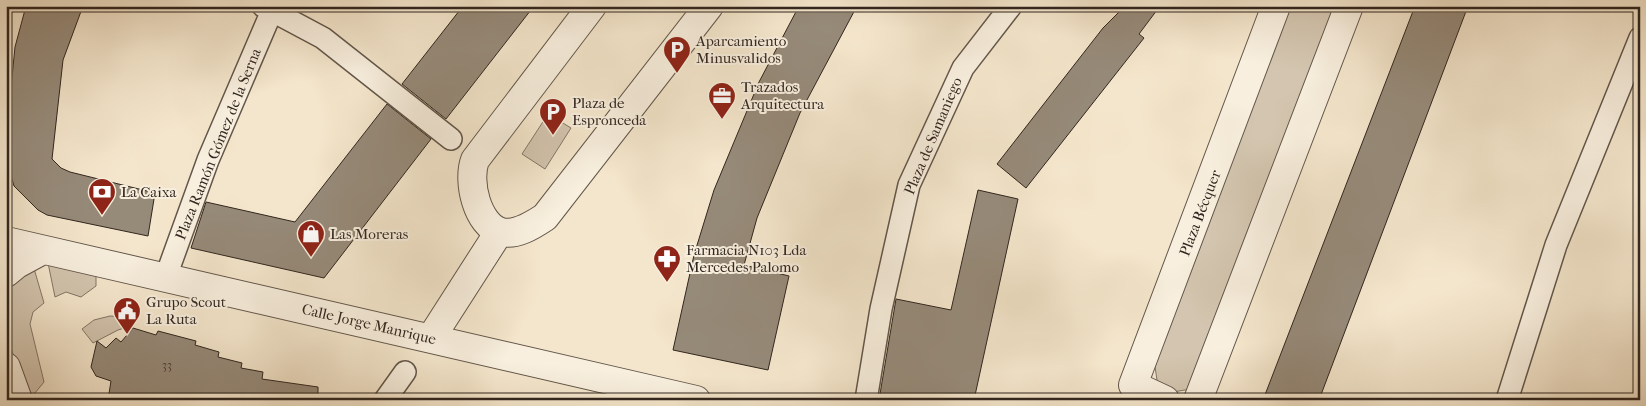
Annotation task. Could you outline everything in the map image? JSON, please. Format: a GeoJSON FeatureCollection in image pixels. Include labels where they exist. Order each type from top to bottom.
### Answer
{"type":"FeatureCollection","features":[{"type":"Feature","properties":{"kind":"street"},"geometry":{"type":"LineString","coordinates":[[592,6],[476,160],[471,180],[474,199],[483,215],[499,232],[511,233],[535,224],[545,217],[709,6]]}},
{"type":"Feature","properties":{"kind":"street","name":"Plaza de Samaniego"},"geometry":{"type":"LineString","coordinates":[[866,400],[881,309],[909,185],[962,68],[1011,6]]}},
{"type":"Feature","properties":{"kind":"street","name":"Plaza Bécquer"},"geometry":{"type":"LineString","coordinates":[[1165,400],[1133,385],[1276,6]]}},
{"type":"Feature","properties":{"kind":"street"},"geometry":{"type":"LineString","coordinates":[[1198,400],[1349,6]]}},
{"type":"Feature","properties":{"kind":"street","name":"Plaza Ramón Gómez de la Serna"},"geometry":{"type":"LineString","coordinates":[[166,279],[208,160],[270,7],[323,38],[450,139]]}},
{"type":"Feature","properties":{"kind":"street"},"geometry":{"type":"LineString","coordinates":[[1507,400],[1556,245],[1640,38]]}},
{"type":"Feature","properties":{"kind":"street"},"geometry":{"type":"LineString","coordinates":[[431,338],[499,232]]}},
{"type":"Feature","properties":{"kind":"street","name":"Calle Jorge Manrique"},"geometry":{"type":"LineString","coordinates":[[6,241],[41,251],[431,338],[696,400]]}},
{"type":"Feature","properties":{"kind":"street"},"geometry":{"type":"LineString","coordinates":[[6,273],[17,264],[41,251]]}},
{"type":"Feature","properties":{"kind":"street"},"geometry":{"type":"LineString","coordinates":[[6,367],[18,400]]}},
{"type":"Feature","properties":{"kind":"street"},"geometry":{"type":"LineString","coordinates":[[385,400],[405,372]]}},
{"type":"Feature","properties":{"kind":"shaded area"},"geometry":{"type":"Polygon","coordinates":[[[1290,6],[1338,6],[1191,389],[1167,393],[1157,380],[1154,360],[1290,6]]]}},
{"type":"Feature","properties":{"kind":"shaded area"},"geometry":{"type":"Polygon","coordinates":[[[548,114],[571,128],[545,169],[522,154],[548,114]]]}},
{"type":"Feature","properties":{"kind":"shaded area"},"geometry":{"type":"Polygon","coordinates":[[[48,263],[96,273],[96,286],[81,297],[66,292],[55,297],[48,263]]]}},
{"type":"Feature","properties":{"kind":"shaded area"},"geometry":{"type":"Polygon","coordinates":[[[33,265],[44,303],[33,312],[30,324],[44,382],[30,399],[6,335],[6,287],[10,281],[33,265]]]}},
{"type":"Feature","properties":{"kind":"shaded area"},"geometry":{"type":"Polygon","coordinates":[[[110,316],[123,317],[134,325],[118,330],[93,343],[82,329],[94,320],[110,316]]]}},
{"type":"Feature","properties":{"kind":"building"},"geometry":{"type":"Polygon","coordinates":[[[26,6],[83,6],[63,60],[52,159],[61,168],[70,172],[155,193],[148,236],[47,215],[38,210],[14,186],[8,166],[6,137],[15,47],[26,6]]]}},
{"type":"Feature","properties":{"kind":"building"},"geometry":{"type":"Polygon","coordinates":[[[463,6],[534,6],[446,119],[402,84],[463,6]]]}},
{"type":"Feature","properties":{"kind":"building"},"geometry":{"type":"Polygon","coordinates":[[[799,6],[857,6],[800,113],[757,218],[744,265],[789,276],[768,370],[673,350],[694,255],[714,190],[759,82],[799,6]]]}},
{"type":"Feature","properties":{"kind":"building"},"geometry":{"type":"Polygon","coordinates":[[[1125,6],[1160,6],[1139,34],[1144,38],[1026,188],[997,164],[1103,28],[1125,6]]]}},
{"type":"Feature","properties":{"kind":"building"},"geometry":{"type":"Polygon","coordinates":[[[1415,6],[1468,6],[1319,400],[1263,400],[1415,6]]]}},
{"type":"Feature","properties":{"kind":"building"},"geometry":{"type":"Polygon","coordinates":[[[387,104],[431,139],[324,278],[191,248],[206,202],[295,222],[387,104]]]}},
{"type":"Feature","properties":{"kind":"building"},"geometry":{"type":"Polygon","coordinates":[[[978,190],[1018,199],[974,400],[903,400],[880,394],[896,299],[951,310],[978,190]]]}},
{"type":"Feature","properties":{"kind":"building"},"geometry":{"type":"Polygon","coordinates":[[[133,328],[156,335],[158,331],[196,341],[195,345],[219,352],[218,357],[242,363],[241,368],[263,372],[262,379],[318,387],[318,400],[108,400],[111,381],[96,376],[91,367],[97,341],[106,348],[116,338],[121,342],[133,328]]]}},
{"type":"Feature","properties":{"kind":"place","name":"Aparcamiento Minusvalidos"},"geometry":{"type":"Point","coordinates":[677,74]}},
{"type":"Feature","properties":{"kind":"place","name":"Trazados Arquitectura"},"geometry":{"type":"Point","coordinates":[722,120]}},
{"type":"Feature","properties":{"kind":"place","name":"Plaza de Espronceda"},"geometry":{"type":"Point","coordinates":[553,136]}},
{"type":"Feature","properties":{"kind":"place","name":"La Caixa"},"geometry":{"type":"Point","coordinates":[102,216]}},
{"type":"Feature","properties":{"kind":"place","name":"Las Moreras"},"geometry":{"type":"Point","coordinates":[311,258]}},
{"type":"Feature","properties":{"kind":"place","name":"Farmacia N103 Lda Mercedes Palomo"},"geometry":{"type":"Point","coordinates":[667,283]}},
{"type":"Feature","properties":{"kind":"place","name":"Grupo Scout La Ruta"},"geometry":{"type":"Point","coordinates":[127,335]}}]}
